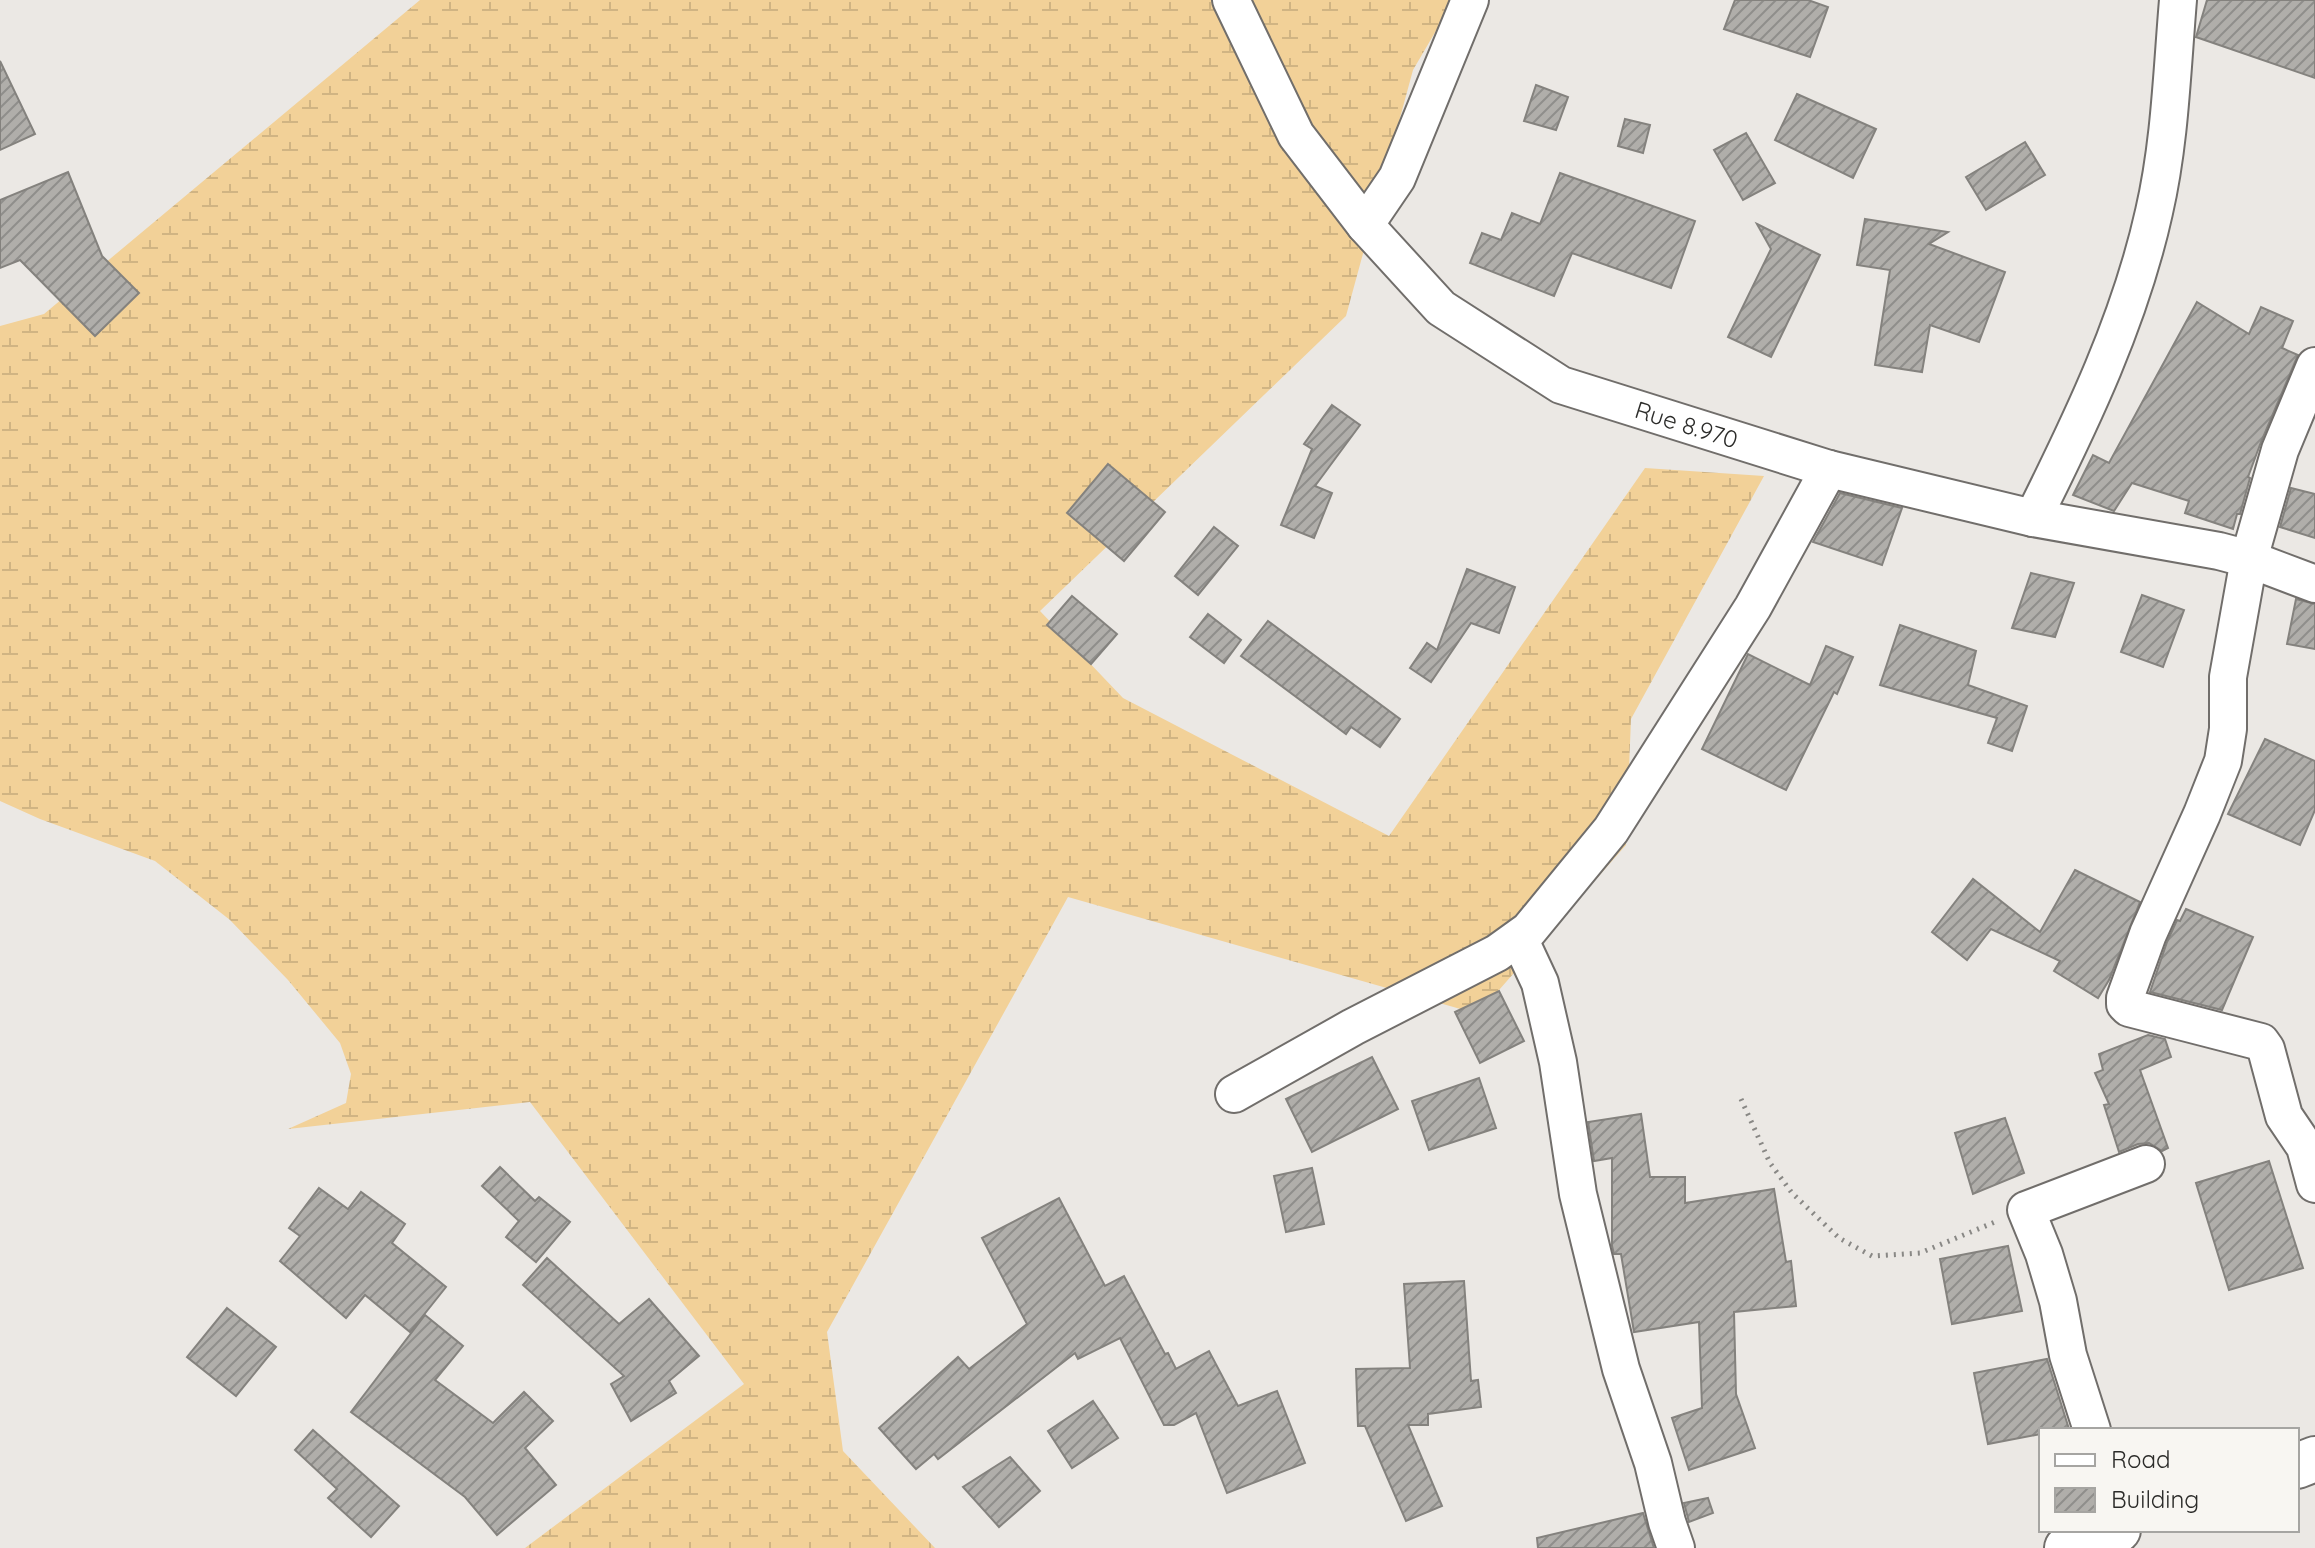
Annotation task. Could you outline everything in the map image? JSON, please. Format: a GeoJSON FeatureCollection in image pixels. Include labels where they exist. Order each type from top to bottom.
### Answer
{"type":"FeatureCollection","features":[{"type":"Feature","properties":{"kind":"street","name":"Rue 8.970"},"geometry":{"type":"LineString","coordinates":[[1231,0],[1296,135],[1365,225],[1441,308],[1561,385],[1829,469],[2033,518],[2219,551],[2315,584]]}},
{"type":"Feature","properties":{"kind":"street"},"geometry":{"type":"LineString","coordinates":[[1365,225],[1397,178],[1470,0]]}},
{"type":"Feature","properties":{"kind":"street"},"geometry":{"type":"LineString","coordinates":[[2033,518],[2086,411],[2142,262],[2166,144],[2178,0]]}},
{"type":"Feature","properties":{"kind":"street"},"geometry":{"type":"LineString","coordinates":[[2315,366],[2280,450],[2249,559],[2228,677],[2228,729],[2223,761],[2148,934],[2125,998],[2129,1008],[2261,1042],[2266,1049],[2284,1116],[2310,1145],[2315,1184]]}},
{"type":"Feature","properties":{"kind":"street"},"geometry":{"type":"LineString","coordinates":[[1234,1094],[1353,1027],[1497,953],[1529,930],[1611,830],[1753,607],[1829,469]]}},
{"type":"Feature","properties":{"kind":"street"},"geometry":{"type":"LineString","coordinates":[[1519,938],[1540,983],[1558,1062],[1578,1194],[1621,1369],[1653,1463],[1676,1548]]}},
{"type":"Feature","properties":{"kind":"street"},"geometry":{"type":"LineString","coordinates":[[2091,1428],[2068,1355],[2058,1301],[2044,1254],[2026,1210],[2146,1164]]}},
{"type":"Feature","properties":{"kind":"street"},"geometry":{"type":"LineString","coordinates":[[2067,1548],[2112,1532]]}},
{"type":"Feature","properties":{"kind":"path"},"geometry":{"type":"LineString","coordinates":[[1741,1099],[1770,1163],[1792,1193],[1839,1238],[1872,1256],[1920,1253],[2026,1210]]}},
{"type":"Feature","properties":{"kind":"green space"},"geometry":{"type":"Polygon","coordinates":[[[420,0],[1454,0],[1413,70],[1346,316],[1040,611],[1123,698],[1389,836],[1645,468],[1764,476],[1631,719],[1626,845],[1478,1014],[1068,897],[827,1332],[843,1451],[935,1548],[525,1548],[744,1384],[530,1102],[288,1129],[346,1103],[351,1074],[340,1043],[288,980],[230,920],[155,861],[0,801],[0,326],[44,314],[420,0]]]}},
{"type":"Feature","properties":{"kind":"building"},"geometry":{"type":"Polygon","coordinates":[[[1735,0],[1808,0],[1828,7],[1810,57],[1724,29],[1735,0]]]}},
{"type":"Feature","properties":{"kind":"building"},"geometry":{"type":"Polygon","coordinates":[[[2207,0],[2315,0],[2315,78],[2196,37],[2207,0]]]}},
{"type":"Feature","properties":{"kind":"building"},"geometry":{"type":"Polygon","coordinates":[[[0,61],[35,134],[0,150],[0,61]]]}},
{"type":"Feature","properties":{"kind":"building"},"geometry":{"type":"Polygon","coordinates":[[[1536,85],[1568,97],[1556,130],[1524,121],[1536,85]]]}},
{"type":"Feature","properties":{"kind":"building"},"geometry":{"type":"Polygon","coordinates":[[[1797,94],[1876,129],[1853,178],[1775,140],[1797,94]]]}},
{"type":"Feature","properties":{"kind":"building"},"geometry":{"type":"Polygon","coordinates":[[[1625,119],[1650,125],[1643,153],[1618,146],[1625,119]]]}},
{"type":"Feature","properties":{"kind":"building"},"geometry":{"type":"Polygon","coordinates":[[[1746,133],[1775,183],[1743,200],[1714,150],[1746,133]]]}},
{"type":"Feature","properties":{"kind":"building"},"geometry":{"type":"Polygon","coordinates":[[[2025,142],[2045,175],[1986,210],[1966,177],[2025,142]]]}},
{"type":"Feature","properties":{"kind":"building"},"geometry":{"type":"Polygon","coordinates":[[[68,172],[102,256],[139,293],[95,336],[20,260],[0,268],[0,200],[68,172]]]}},
{"type":"Feature","properties":{"kind":"building"},"geometry":{"type":"Polygon","coordinates":[[[1560,173],[1695,221],[1671,288],[1572,253],[1554,296],[1470,263],[1482,233],[1501,240],[1512,213],[1540,224],[1560,173]]]}},
{"type":"Feature","properties":{"kind":"building"},"geometry":{"type":"Polygon","coordinates":[[[1865,219],[1948,232],[1929,244],[2005,272],[1979,342],[1930,325],[1922,372],[1875,365],[1890,270],[1857,265],[1865,219]]]}},
{"type":"Feature","properties":{"kind":"building"},"geometry":{"type":"Polygon","coordinates":[[[1757,224],[1820,255],[1771,357],[1728,337],[1771,249],[1757,224]]]}},
{"type":"Feature","properties":{"kind":"building"},"geometry":{"type":"Polygon","coordinates":[[[2197,302],[2249,334],[2261,307],[2293,321],[2282,348],[2298,355],[2261,442],[2233,529],[2185,513],[2189,501],[2132,483],[2114,511],[2073,495],[2093,455],[2109,463],[2197,302]]]}},
{"type":"Feature","properties":{"kind":"building"},"geometry":{"type":"Polygon","coordinates":[[[1332,405],[1360,425],[1315,486],[1332,493],[1314,538],[1281,525],[1312,449],[1304,444],[1332,405]]]}},
{"type":"Feature","properties":{"kind":"building"},"geometry":{"type":"Polygon","coordinates":[[[1108,464],[1165,512],[1124,561],[1067,513],[1108,464]]]}},
{"type":"Feature","properties":{"kind":"building"},"geometry":{"type":"Polygon","coordinates":[[[2291,488],[2315,494],[2315,538],[2280,527],[2291,488]]]}},
{"type":"Feature","properties":{"kind":"building"},"geometry":{"type":"Polygon","coordinates":[[[1840,493],[1902,508],[1882,565],[1813,542],[1840,493]]]}},
{"type":"Feature","properties":{"kind":"building"},"geometry":{"type":"Polygon","coordinates":[[[1214,527],[1238,546],[1198,595],[1175,576],[1214,527]]]}},
{"type":"Feature","properties":{"kind":"building"},"geometry":{"type":"Polygon","coordinates":[[[1467,569],[1515,587],[1499,633],[1471,623],[1431,682],[1410,668],[1427,643],[1437,650],[1467,569]]]}},
{"type":"Feature","properties":{"kind":"building"},"geometry":{"type":"Polygon","coordinates":[[[2031,573],[2074,583],[2055,637],[2012,628],[2031,573]]]}},
{"type":"Feature","properties":{"kind":"building"},"geometry":{"type":"Polygon","coordinates":[[[2142,595],[2184,610],[2163,667],[2121,652],[2142,595]]]}},
{"type":"Feature","properties":{"kind":"building"},"geometry":{"type":"Polygon","coordinates":[[[1072,596],[1117,634],[1091,664],[1047,625],[1072,596]]]}},
{"type":"Feature","properties":{"kind":"building"},"geometry":{"type":"Polygon","coordinates":[[[2296,599],[2315,604],[2315,649],[2287,644],[2296,599]]]}},
{"type":"Feature","properties":{"kind":"building"},"geometry":{"type":"Polygon","coordinates":[[[1208,614],[1241,640],[1224,663],[1190,637],[1208,614]]]}},
{"type":"Feature","properties":{"kind":"building"},"geometry":{"type":"Polygon","coordinates":[[[1268,621],[1400,719],[1380,747],[1351,727],[1346,734],[1241,656],[1268,621]]]}},
{"type":"Feature","properties":{"kind":"building"},"geometry":{"type":"Polygon","coordinates":[[[1900,625],[1976,651],[1968,685],[2027,706],[2012,751],[1988,743],[1997,718],[1880,685],[1900,625]]]}},
{"type":"Feature","properties":{"kind":"building"},"geometry":{"type":"Polygon","coordinates":[[[1826,646],[1853,657],[1786,790],[1702,749],[1748,654],[1810,685],[1826,646]]]}},
{"type":"Feature","properties":{"kind":"building"},"geometry":{"type":"Polygon","coordinates":[[[2265,739],[2315,761],[2315,810],[2300,845],[2228,814],[2265,739]]]}},
{"type":"Feature","properties":{"kind":"building"},"geometry":{"type":"Polygon","coordinates":[[[2075,870],[2140,902],[2109,980],[2098,998],[2054,971],[2060,961],[1991,929],[1967,960],[1932,932],[1973,879],[2040,932],[2075,870]]]}},
{"type":"Feature","properties":{"kind":"building"},"geometry":{"type":"Polygon","coordinates":[[[2186,909],[2253,937],[2222,1010],[2150,992],[2167,942],[2186,909]]]}},
{"type":"Feature","properties":{"kind":"building"},"geometry":{"type":"Polygon","coordinates":[[[1499,991],[1524,1041],[1480,1063],[1455,1012],[1499,991]]]}},
{"type":"Feature","properties":{"kind":"building"},"geometry":{"type":"Polygon","coordinates":[[[2148,1035],[2165,1039],[2171,1057],[2140,1070],[2168,1148],[2162,1151],[2149,1143],[2119,1152],[2104,1105],[2109,1104],[2095,1073],[2103,1070],[2099,1054],[2148,1035]]]}},
{"type":"Feature","properties":{"kind":"building"},"geometry":{"type":"Polygon","coordinates":[[[1372,1057],[1398,1109],[1312,1152],[1286,1099],[1372,1057]]]}},
{"type":"Feature","properties":{"kind":"building"},"geometry":{"type":"Polygon","coordinates":[[[1479,1078],[1496,1128],[1429,1150],[1412,1101],[1479,1078]]]}},
{"type":"Feature","properties":{"kind":"building"},"geometry":{"type":"Polygon","coordinates":[[[1641,1114],[1650,1177],[1685,1177],[1685,1203],[1774,1189],[1786,1262],[1791,1261],[1796,1306],[1734,1312],[1736,1394],[1755,1448],[1689,1470],[1672,1418],[1702,1408],[1699,1322],[1634,1332],[1621,1254],[1614,1254],[1612,1246],[1612,1158],[1594,1161],[1588,1122],[1641,1114]]]}},
{"type":"Feature","properties":{"kind":"building"},"geometry":{"type":"Polygon","coordinates":[[[2005,1118],[2024,1173],[1973,1194],[1955,1133],[2005,1118]]]}},
{"type":"Feature","properties":{"kind":"building"},"geometry":{"type":"Polygon","coordinates":[[[2269,1161],[2303,1268],[2229,1290],[2196,1183],[2269,1161]]]}},
{"type":"Feature","properties":{"kind":"building"},"geometry":{"type":"Polygon","coordinates":[[[500,1167],[535,1201],[539,1197],[570,1222],[536,1262],[506,1237],[519,1221],[482,1186],[500,1167]]]}},
{"type":"Feature","properties":{"kind":"building"},"geometry":{"type":"Polygon","coordinates":[[[1312,1168],[1324,1224],[1286,1232],[1274,1176],[1312,1168]]]}},
{"type":"Feature","properties":{"kind":"building"},"geometry":{"type":"Polygon","coordinates":[[[319,1188],[348,1209],[361,1192],[405,1224],[392,1243],[446,1287],[410,1332],[365,1295],[346,1318],[280,1261],[300,1236],[289,1228],[319,1188]]]}},
{"type":"Feature","properties":{"kind":"building"},"geometry":{"type":"Polygon","coordinates":[[[1059,1198],[1105,1286],[1124,1276],[1176,1369],[1209,1351],[1238,1406],[1277,1391],[1305,1463],[1227,1493],[1196,1413],[1174,1425],[1164,1425],[1120,1338],[1078,1359],[1075,1353],[938,1459],[934,1454],[916,1469],[879,1428],[958,1357],[969,1369],[1027,1324],[982,1238],[1059,1198]]]}},
{"type":"Feature","properties":{"kind":"building"},"geometry":{"type":"Polygon","coordinates":[[[2008,1246],[2022,1311],[1952,1324],[1940,1259],[2008,1246]]]}},
{"type":"Feature","properties":{"kind":"building"},"geometry":{"type":"Polygon","coordinates":[[[547,1258],[619,1324],[649,1299],[699,1356],[669,1381],[676,1393],[631,1421],[611,1384],[624,1376],[523,1285],[547,1258]]]}},
{"type":"Feature","properties":{"kind":"building"},"geometry":{"type":"Polygon","coordinates":[[[1464,1281],[1471,1381],[1478,1380],[1481,1407],[1428,1414],[1428,1425],[1408,1425],[1442,1506],[1406,1521],[1365,1426],[1358,1426],[1356,1369],[1410,1368],[1404,1284],[1464,1281]]]}},
{"type":"Feature","properties":{"kind":"building"},"geometry":{"type":"Polygon","coordinates":[[[227,1308],[276,1347],[236,1396],[187,1357],[227,1308]]]}},
{"type":"Feature","properties":{"kind":"building"},"geometry":{"type":"Polygon","coordinates":[[[425,1315],[463,1346],[435,1380],[493,1423],[524,1392],[553,1421],[525,1448],[556,1485],[497,1535],[465,1497],[351,1412],[425,1315]]]}},
{"type":"Feature","properties":{"kind":"building"},"geometry":{"type":"Polygon","coordinates":[[[2047,1359],[2069,1428],[2039,1428],[2039,1434],[1988,1444],[1974,1373],[2047,1359]]]}},
{"type":"Feature","properties":{"kind":"building"},"geometry":{"type":"Polygon","coordinates":[[[1093,1401],[1118,1438],[1072,1468],[1048,1431],[1093,1401]]]}},
{"type":"Feature","properties":{"kind":"building"},"geometry":{"type":"Polygon","coordinates":[[[313,1430],[399,1506],[371,1537],[328,1498],[337,1489],[295,1450],[313,1430]]]}},
{"type":"Feature","properties":{"kind":"building"},"geometry":{"type":"Polygon","coordinates":[[[1010,1457],[1040,1491],[999,1527],[963,1487],[1010,1457]]]}},
{"type":"Feature","properties":{"kind":"building"},"geometry":{"type":"Polygon","coordinates":[[[1708,1498],[1713,1513],[1689,1522],[1684,1503],[1708,1498]]]}},
{"type":"Feature","properties":{"kind":"building"},"geometry":{"type":"Polygon","coordinates":[[[1643,1513],[1654,1548],[1538,1548],[1537,1538],[1643,1513]]]}}]}
